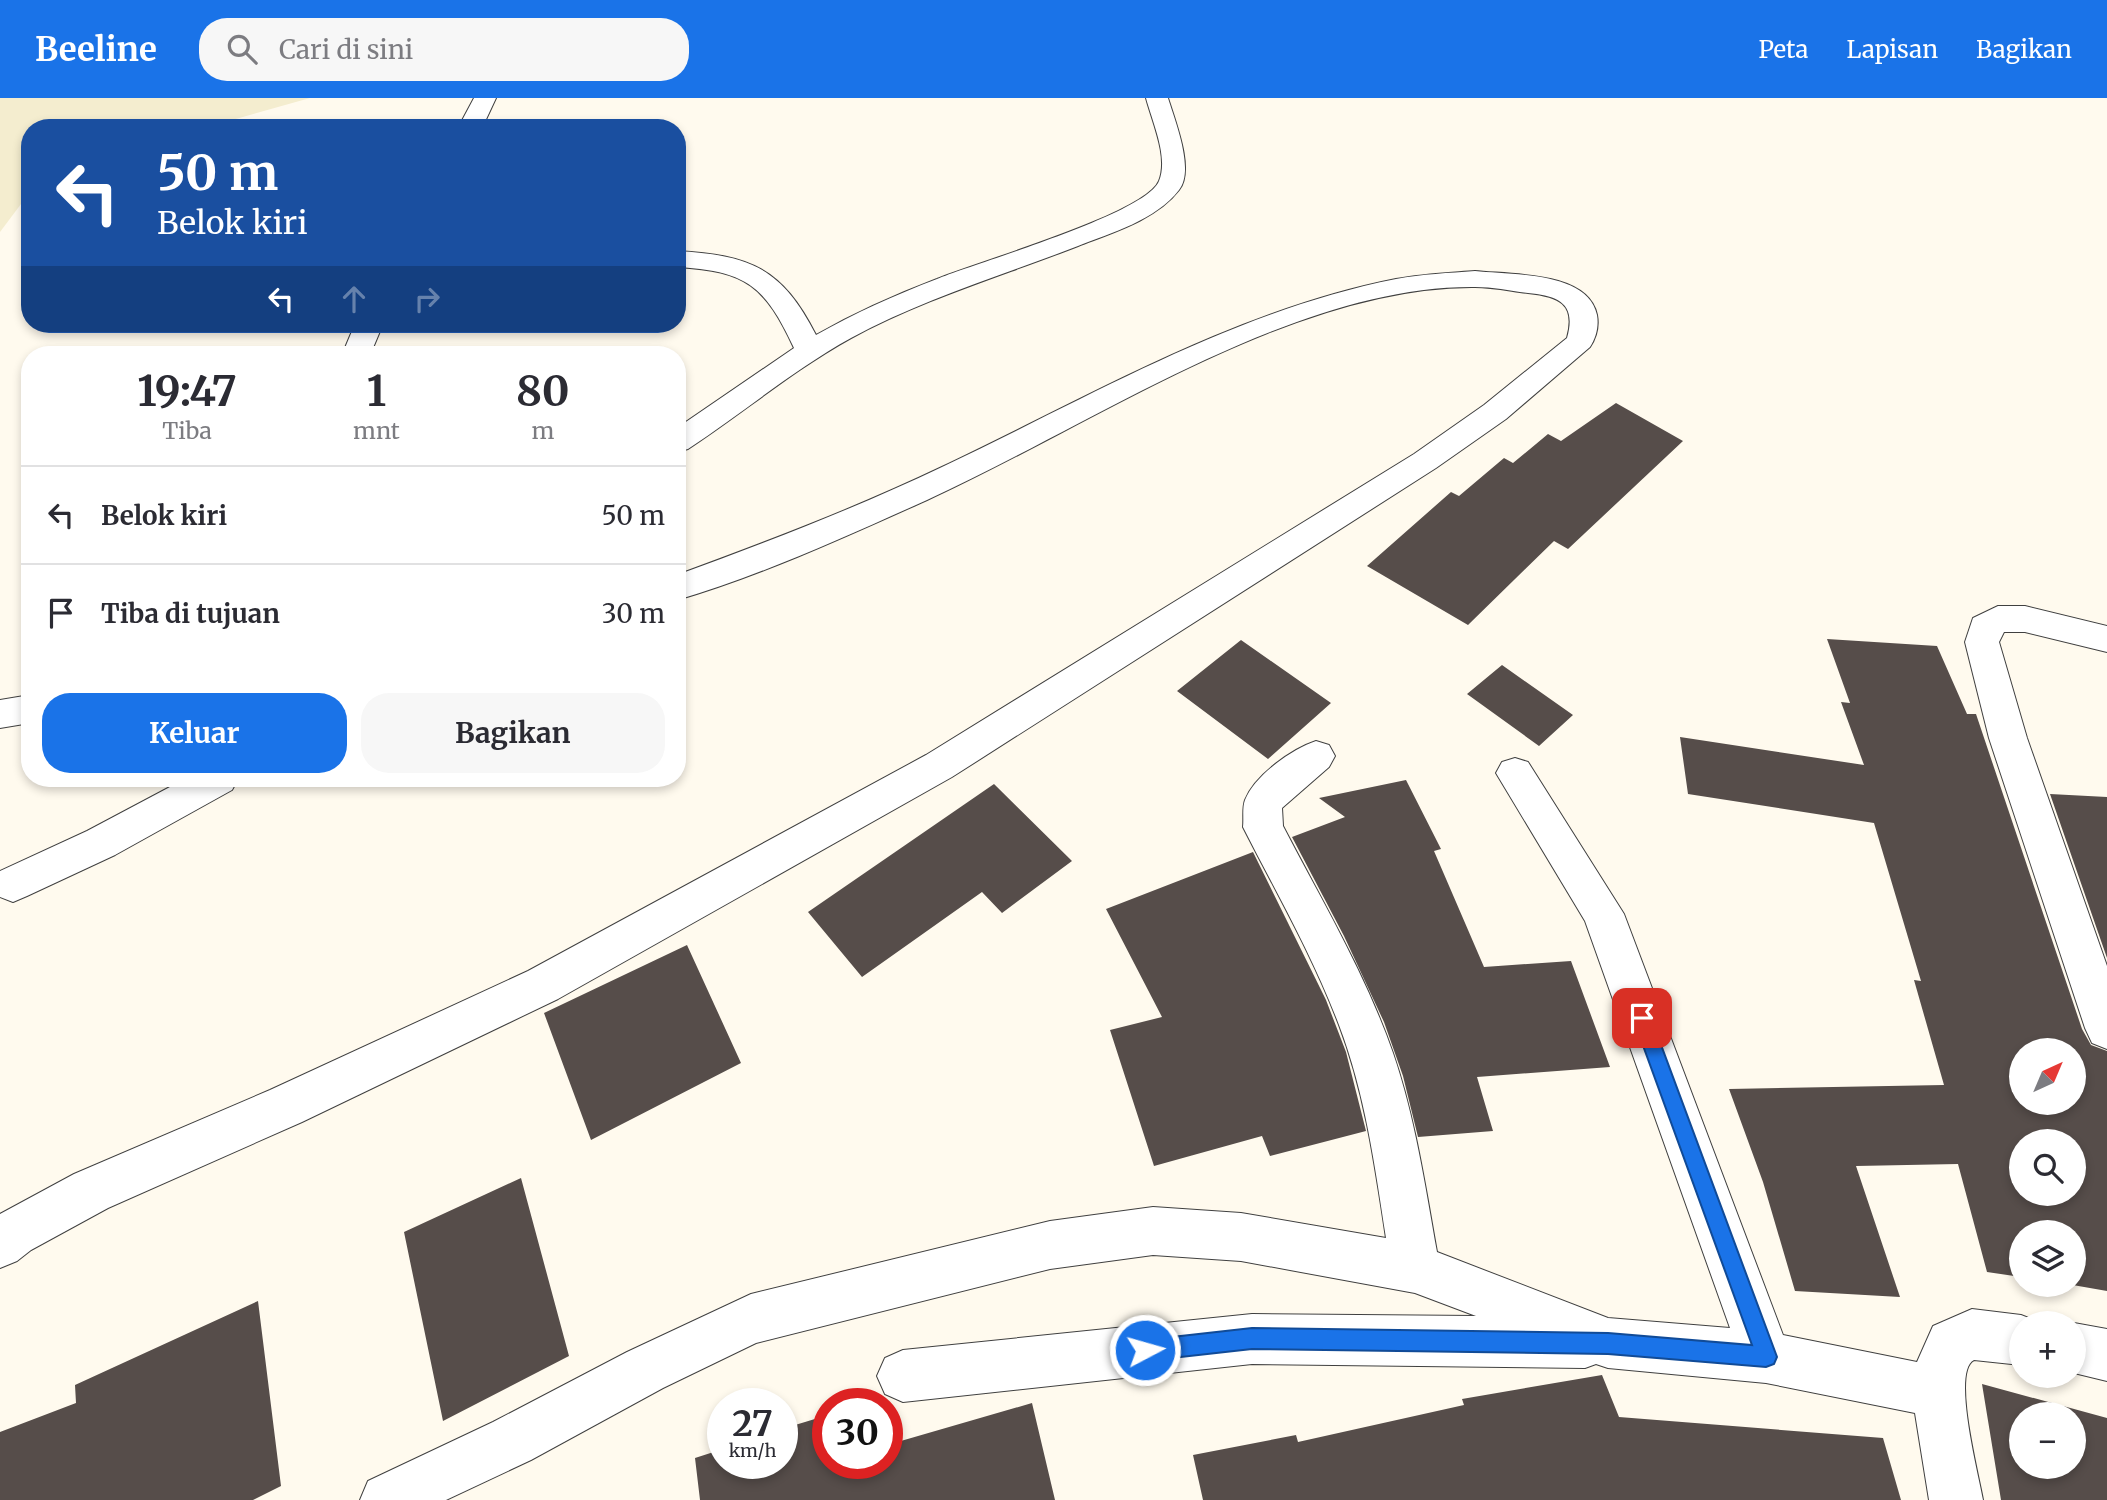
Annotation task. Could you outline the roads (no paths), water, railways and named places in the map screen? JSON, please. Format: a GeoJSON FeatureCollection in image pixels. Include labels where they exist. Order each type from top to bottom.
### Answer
{"type":"FeatureCollection","features":[{"type":"Feature","properties":{"kind":"street"},"geometry":{"type":"LineString","coordinates":[[474,119],[485,98]]}},
{"type":"Feature","properties":{"kind":"street"},"geometry":{"type":"LineString","coordinates":[[686,436],[810,351],[881,314],[1147,206],[1170,187],[1175,169],[1157,98]]}},
{"type":"Feature","properties":{"kind":"street"},"geometry":{"type":"LineString","coordinates":[[686,259],[708,260],[750,273],[772,286],[791,310],[810,351]]}},
{"type":"Feature","properties":{"kind":"street"},"geometry":{"type":"LineString","coordinates":[[0,1244],[14,1233],[91,1191],[286,1106],[543,985],[939,766],[1425,461],[1495,412],[1580,341],[1586,324],[1584,312],[1575,299],[1558,289],[1517,280],[1487,279],[1440,279],[1312,308],[1207,349],[950,477],[748,562],[686,585]]}},
{"type":"Feature","properties":{"kind":"street"},"geometry":{"type":"LineString","coordinates":[[2107,639],[2025,619],[1998,619],[1985,627],[1982,642],[2008,738],[2107,1028]]}},
{"type":"Feature","properties":{"kind":"street"},"geometry":{"type":"LineString","coordinates":[[0,714],[21,710]]}},
{"type":"Feature","properties":{"kind":"street"},"geometry":{"type":"LineString","coordinates":[[1316,756],[1277,787],[1263,803],[1264,827],[1339,978],[1370,1052],[1389,1114],[1415,1268]]}},
{"type":"Feature","properties":{"kind":"street"},"geometry":{"type":"LineString","coordinates":[[1515,773],[1603,914],[1766,1357]]}},
{"type":"Feature","properties":{"kind":"street"},"geometry":{"type":"LineString","coordinates":[[13,884],[101,843],[204,787]]}},
{"type":"Feature","properties":{"kind":"street"},"geometry":{"type":"LineString","coordinates":[[387,1500],[512,1441],[645,1370],[751,1319],[1049,1245],[1153,1231],[1241,1237],[1415,1268],[1608,1343]]}},
{"type":"Feature","properties":{"kind":"street"},"geometry":{"type":"LineString","coordinates":[[1956,1500],[1937,1392],[1941,1367],[1951,1344],[1972,1334],[2009,1339]]}},
{"type":"Feature","properties":{"kind":"street"},"geometry":{"type":"LineString","coordinates":[[903,1376],[1252,1339],[1608,1343],[1766,1357],[1937,1392]]}},
{"type":"Feature","properties":{"kind":"street"},"geometry":{"type":"LineString","coordinates":[[2086,1350],[2107,1354]]}}]}
